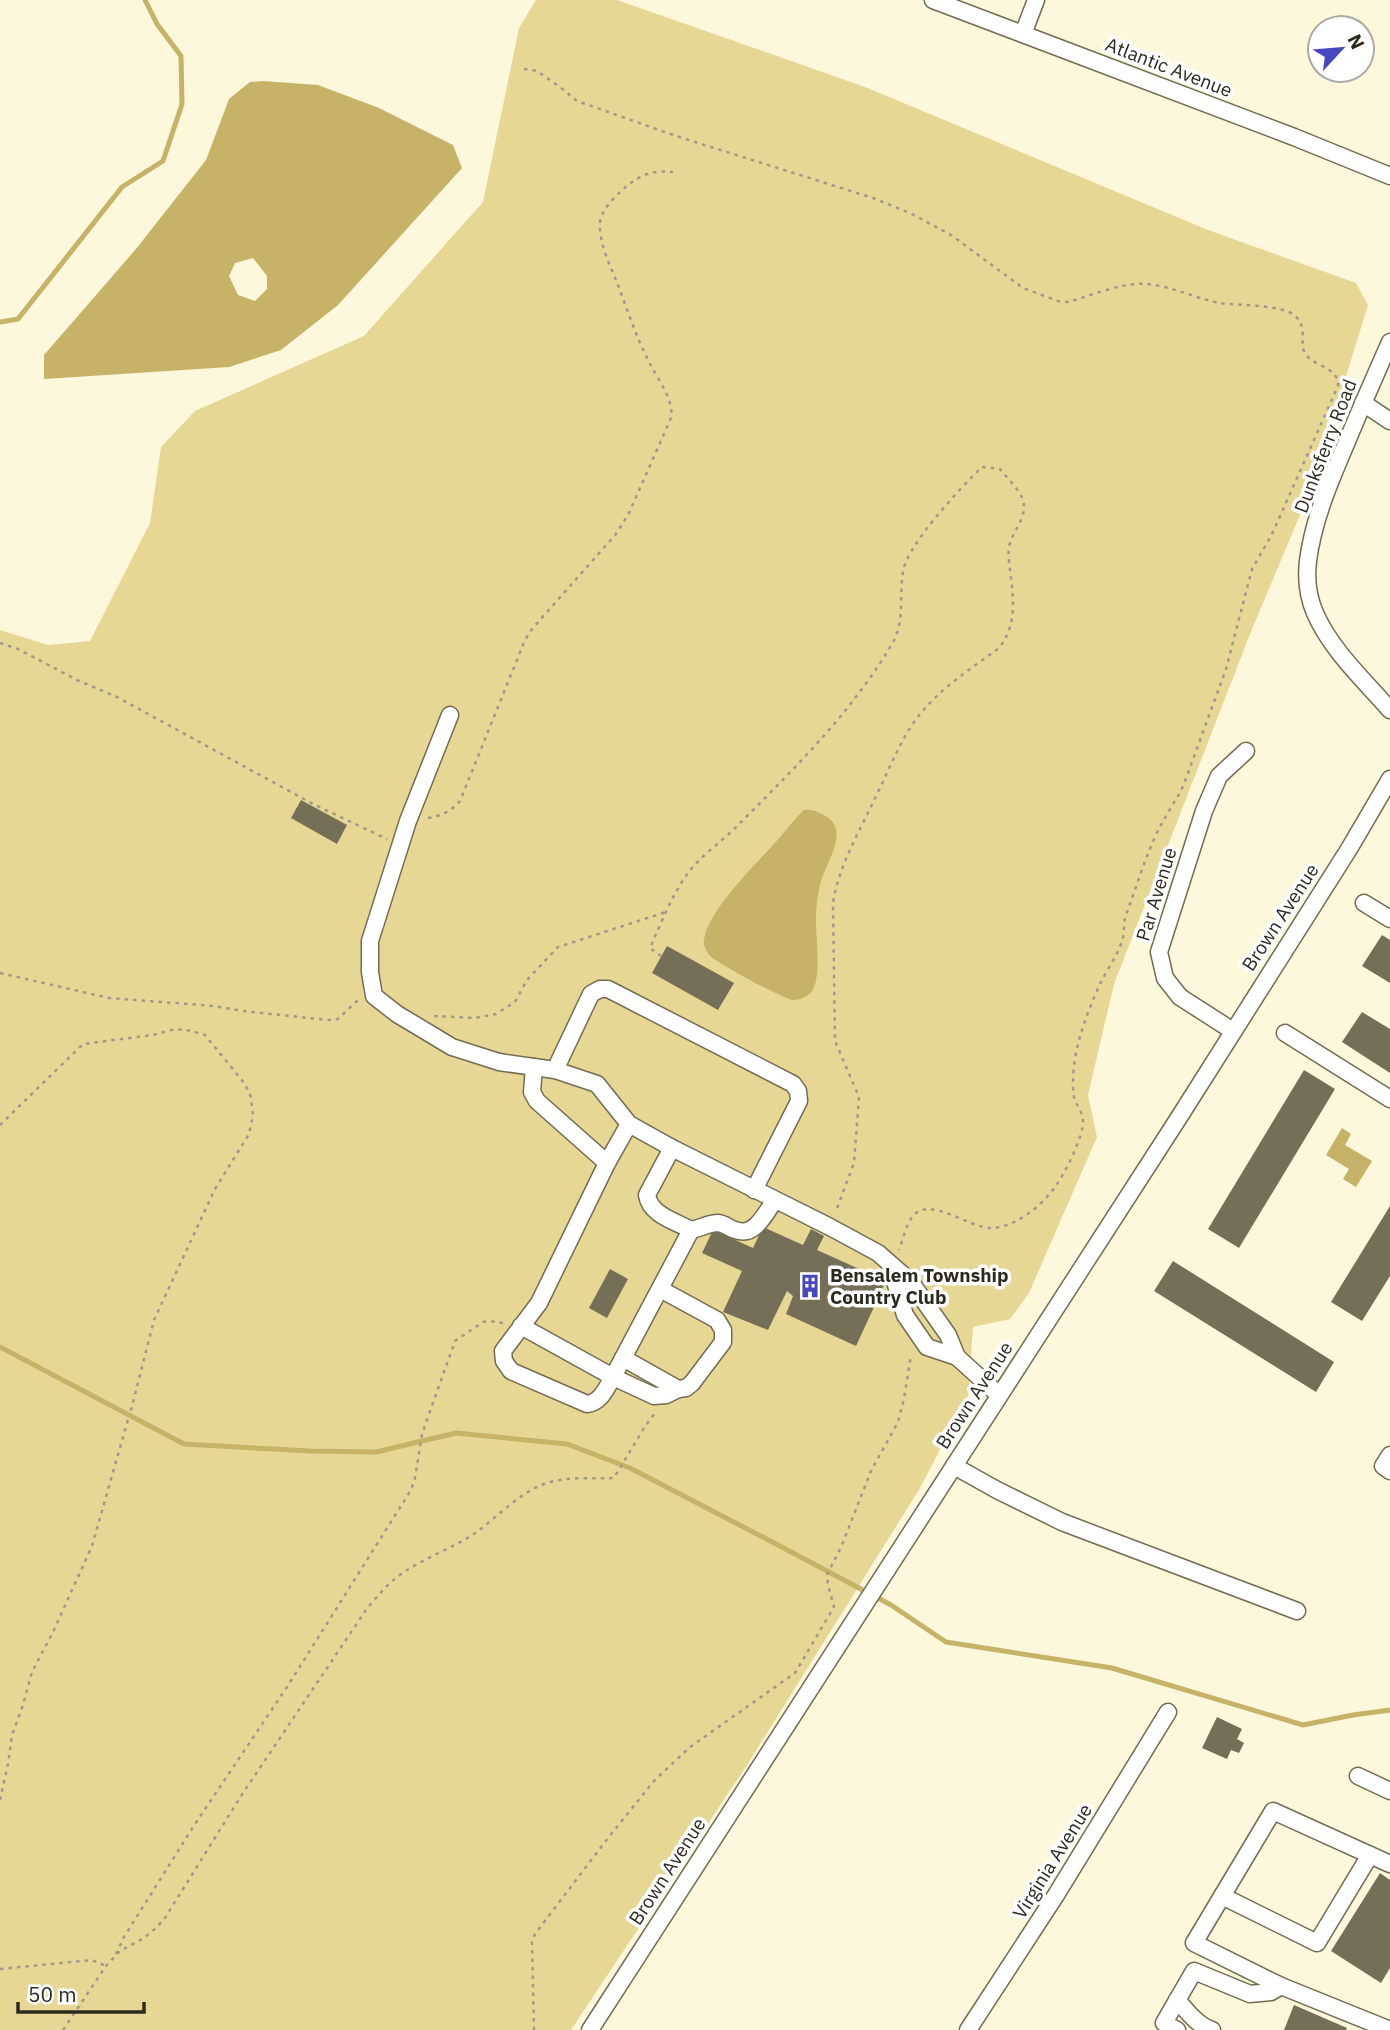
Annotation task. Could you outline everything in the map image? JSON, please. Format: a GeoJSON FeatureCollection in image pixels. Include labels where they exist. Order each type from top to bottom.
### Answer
{"type":"FeatureCollection","features":[{"type":"Feature","properties":{"kind":"street","name":"Atlantic Avenue"},"geometry":{"type":"LineString","coordinates":[[933,0],[1390,176]]}},
{"type":"Feature","properties":{"kind":"street"},"geometry":{"type":"LineString","coordinates":[[1023,34],[1036,0]]}},
{"type":"Feature","properties":{"kind":"street","name":"Dunksferry Road"},"geometry":{"type":"LineString","coordinates":[[1390,342],[1319,512],[1308,558],[1307,575],[1309,596],[1325,631],[1390,710]]}},
{"type":"Feature","properties":{"kind":"street"},"geometry":{"type":"LineString","coordinates":[[1363,403],[1390,421]]}},
{"type":"Feature","properties":{"kind":"street"},"geometry":{"type":"LineString","coordinates":[[450,715],[399,845],[370,941],[370,972],[374,996],[397,1014],[452,1047],[499,1062],[555,1070],[597,1084],[629,1124],[878,1253],[910,1281],[948,1335],[957,1357]]}},
{"type":"Feature","properties":{"kind":"street","name":"Par Avenue"},"geometry":{"type":"LineString","coordinates":[[1233,1031],[1180,997],[1165,978],[1159,952],[1204,811],[1219,776],[1246,751]]}},
{"type":"Feature","properties":{"kind":"street","name":"Brown Avenue"},"geometry":{"type":"LineString","coordinates":[[590,2030],[1178,1119],[1349,849],[1390,779]]}},
{"type":"Feature","properties":{"kind":"street"},"geometry":{"type":"LineString","coordinates":[[1364,903],[1390,919]]}},
{"type":"Feature","properties":{"kind":"street"},"geometry":{"type":"LineString","coordinates":[[555,1070],[591,994],[600,989],[608,989],[793,1084],[798,1091],[799,1101],[754,1190]]}},
{"type":"Feature","properties":{"kind":"street"},"geometry":{"type":"LineString","coordinates":[[1284,1033],[1390,1099]]}},
{"type":"Feature","properties":{"kind":"street"},"geometry":{"type":"LineString","coordinates":[[534,1068],[532,1092],[537,1101],[607,1163]]}},
{"type":"Feature","properties":{"kind":"street"},"geometry":{"type":"LineString","coordinates":[[629,1124],[538,1303],[503,1351],[504,1362],[511,1371],[586,1404],[595,1403],[613,1377],[691,1230],[710,1223],[722,1223],[737,1231],[748,1232],[756,1226],[775,1200]]}},
{"type":"Feature","properties":{"kind":"street"},"geometry":{"type":"LineString","coordinates":[[672,1148],[647,1195],[648,1203],[653,1210],[691,1230]]}},
{"type":"Feature","properties":{"kind":"street"},"geometry":{"type":"LineString","coordinates":[[890,1265],[905,1315],[927,1347],[957,1357],[999,1395]]}},
{"type":"Feature","properties":{"kind":"street"},"geometry":{"type":"LineString","coordinates":[[521,1326],[613,1377],[654,1396],[666,1395],[692,1383],[723,1342],[723,1330],[717,1320],[660,1290]]}},
{"type":"Feature","properties":{"kind":"street"},"geometry":{"type":"LineString","coordinates":[[622,1358],[678,1389]]}},
{"type":"Feature","properties":{"kind":"street"},"geometry":{"type":"LineString","coordinates":[[1390,1455],[1383,1466],[1390,1471]]}},
{"type":"Feature","properties":{"kind":"street"},"geometry":{"type":"LineString","coordinates":[[954,1466],[1062,1522],[1297,1611]]}},
{"type":"Feature","properties":{"kind":"street","name":"Virginia Avenue"},"geometry":{"type":"LineString","coordinates":[[968,2030],[1056,1895],[1168,1712]]}},
{"type":"Feature","properties":{"kind":"street"},"geometry":{"type":"LineString","coordinates":[[1358,1776],[1390,1791]]}},
{"type":"Feature","properties":{"kind":"street"},"geometry":{"type":"LineString","coordinates":[[1390,1864],[1273,1811],[1194,1943],[1281,1986],[1390,2030]]}},
{"type":"Feature","properties":{"kind":"street"},"geometry":{"type":"LineString","coordinates":[[1222,1896],[1317,1943],[1370,1855]]}},
{"type":"Feature","properties":{"kind":"street"},"geometry":{"type":"LineString","coordinates":[[1167,2028],[1177,2000],[1194,1971],[1250,1994],[1271,1992],[1281,1986]]}},
{"type":"Feature","properties":{"kind":"street"},"geometry":{"type":"LineString","coordinates":[[1177,2000],[1187,2012],[1212,2030]]}},
{"type":"Feature","properties":{"kind":"path"},"geometry":{"type":"LineString","coordinates":[[524,69],[537,71],[577,101],[676,136],[873,198],[912,214],[951,235],[1023,288],[1058,301],[1069,302],[1134,284],[1155,285],[1220,303],[1264,307],[1289,313],[1297,318],[1303,327],[1302,345],[1306,355],[1332,372],[1338,381],[1272,534],[1252,569],[1226,669],[1184,784],[1151,848],[1125,920],[1122,943],[1099,986],[1081,1034],[1073,1075],[1074,1099],[1083,1116],[1083,1124],[1081,1136],[1057,1184],[1037,1207],[1023,1217],[991,1228],[967,1223],[940,1211],[927,1208],[920,1210],[911,1217],[897,1256],[890,1265]]}},
{"type":"Feature","properties":{"kind":"path"},"geometry":{"type":"LineString","coordinates":[[408,821],[440,816],[452,810],[460,801],[525,640],[616,534],[629,513],[671,418],[672,406],[640,344],[603,246],[600,223],[612,199],[630,182],[652,172],[673,172]]}},
{"type":"Feature","properties":{"kind":"path"},"geometry":{"type":"LineString","coordinates":[[661,956],[650,948],[689,871],[730,834],[838,722],[869,680],[897,634],[903,569],[919,540],[982,467],[1000,469],[1019,494],[1024,509],[1009,547],[1014,607],[1005,639],[999,648],[942,691],[921,713],[902,740],[846,858],[835,891],[835,1041],[859,1097],[854,1163],[830,1227]]}},
{"type":"Feature","properties":{"kind":"path"},"geometry":{"type":"LineString","coordinates":[[0,643],[117,697],[313,804],[399,845]]}},
{"type":"Feature","properties":{"kind":"path"},"geometry":{"type":"LineString","coordinates":[[424,1020],[435,1016],[475,1018],[496,1014],[515,1002],[527,980],[558,947],[666,912]]}},
{"type":"Feature","properties":{"kind":"path"},"geometry":{"type":"LineString","coordinates":[[0,973],[109,998],[214,1006],[328,1020],[338,1019],[359,999],[374,996]]}},
{"type":"Feature","properties":{"kind":"path"},"geometry":{"type":"LineString","coordinates":[[0,1125],[83,1044],[153,1035],[175,1029],[205,1035],[245,1084],[251,1097],[253,1115],[249,1134],[215,1189],[154,1320],[92,1546],[32,1672],[12,1735],[0,1800]]}},
{"type":"Feature","properties":{"kind":"path"},"geometry":{"type":"LineString","coordinates":[[115,1957],[124,1937],[195,1824],[288,1687],[411,1490],[422,1434],[455,1341],[483,1322],[521,1326]]}},
{"type":"Feature","properties":{"kind":"path"},"geometry":{"type":"LineString","coordinates":[[534,2030],[532,1942],[536,1934],[654,1781],[690,1747],[795,1673],[834,1607],[827,1575],[871,1471],[898,1422],[915,1331]]}},
{"type":"Feature","properties":{"kind":"path"},"geometry":{"type":"LineString","coordinates":[[63,2030],[106,1965],[120,1951],[144,1938],[165,1918],[300,1707],[368,1607],[391,1582],[428,1558],[453,1547],[522,1495],[544,1484],[560,1480],[614,1478],[644,1428],[657,1412]]}},
{"type":"Feature","properties":{"kind":"path"},"geometry":{"type":"LineString","coordinates":[[0,1969],[92,1960],[106,1965]]}},
{"type":"Feature","properties":{"kind":"shaded area"},"geometry":{"type":"Polygon","coordinates":[[[536,0],[617,0],[865,87],[1208,230],[1356,283],[1368,305],[1311,489],[1252,629],[1114,984],[1088,1095],[1097,1137],[1029,1293],[1010,1319],[973,1327],[968,1396],[920,1488],[747,1765],[571,2030],[0,2030],[0,630],[48,645],[90,641],[150,523],[161,447],[195,411],[364,336],[483,202],[519,28],[536,0]]]}},
{"type":"Feature","properties":{"kind":"shaded area"},"geometry":{"type":"Polygon","coordinates":[[[250,82],[318,85],[379,108],[453,145],[462,168],[338,305],[281,350],[229,367],[44,379],[44,355],[136,249],[206,160],[229,99],[250,82]],[[253,258],[235,263],[229,276],[238,295],[255,301],[267,289],[267,276],[253,258]]]}},
{"type":"Feature","properties":{"kind":"shaded area"},"geometry":{"type":"Polygon","coordinates":[[[804,810],[817,812],[832,821],[836,828],[836,837],[817,899],[816,981],[808,995],[793,1000],[763,987],[714,959],[709,955],[704,942],[713,916],[722,903],[804,810]]]}},
{"type":"Feature","properties":{"kind":"shaded area"},"geometry":{"type":"Polygon","coordinates":[[[1342,1128],[1351,1134],[1345,1145],[1372,1161],[1356,1187],[1343,1179],[1349,1169],[1326,1155],[1342,1128]]]}},
{"type":"Feature","properties":{"kind":"building"},"geometry":{"type":"Polygon","coordinates":[[[301,800],[347,825],[337,844],[291,818],[301,800]]]}},
{"type":"Feature","properties":{"kind":"building"},"geometry":{"type":"Polygon","coordinates":[[[1382,935],[1390,940],[1390,983],[1362,966],[1382,935]]]}},
{"type":"Feature","properties":{"kind":"building"},"geometry":{"type":"Polygon","coordinates":[[[667,946],[734,983],[718,1010],[652,973],[667,946]]]}},
{"type":"Feature","properties":{"kind":"building"},"geometry":{"type":"Polygon","coordinates":[[[1362,1012],[1390,1029],[1390,1073],[1342,1042],[1362,1012]]]}},
{"type":"Feature","properties":{"kind":"building"},"geometry":{"type":"Polygon","coordinates":[[[1304,1070],[1335,1089],[1239,1248],[1208,1229],[1304,1070]]]}},
{"type":"Feature","properties":{"kind":"building"},"geometry":{"type":"Polygon","coordinates":[[[1390,1206],[1390,1276],[1362,1321],[1331,1302],[1390,1206]]]}},
{"type":"Feature","properties":{"kind":"building","name":"Bensalem Township Country Club"},"geometry":{"type":"Polygon","coordinates":[[[763,1227],[803,1245],[811,1229],[824,1236],[817,1250],[886,1281],[856,1346],[786,1314],[793,1296],[787,1291],[768,1330],[723,1312],[742,1271],[702,1253],[713,1230],[753,1248],[763,1227]]]}},
{"type":"Feature","properties":{"kind":"building"},"geometry":{"type":"Polygon","coordinates":[[[1173,1261],[1334,1362],[1316,1392],[1154,1291],[1173,1261]]]}},
{"type":"Feature","properties":{"kind":"building"},"geometry":{"type":"Polygon","coordinates":[[[610,1269],[628,1279],[607,1318],[589,1308],[610,1269]]]}},
{"type":"Feature","properties":{"kind":"building"},"geometry":{"type":"Polygon","coordinates":[[[1217,1717],[1242,1729],[1237,1739],[1244,1743],[1239,1753],[1231,1750],[1227,1759],[1202,1748],[1217,1717]]]}},
{"type":"Feature","properties":{"kind":"building"},"geometry":{"type":"Polygon","coordinates":[[[1380,1873],[1390,1880],[1390,1968],[1381,1983],[1331,1951],[1380,1873]]]}},
{"type":"Feature","properties":{"kind":"building"},"geometry":{"type":"Polygon","coordinates":[[[1294,2005],[1347,2028],[1284,2030],[1294,2005]]]}},
{"type":"Feature","properties":{"kind":"waterway"},"geometry":{"type":"LineString","coordinates":[[0,322],[18,319],[122,187],[163,161],[182,104],[181,56],[157,24],[145,0]]}},
{"type":"Feature","properties":{"kind":"waterway"},"geometry":{"type":"LineString","coordinates":[[0,1347],[184,1444],[376,1452],[456,1433],[567,1444],[630,1468],[778,1545],[891,1605],[946,1642],[1112,1668],[1303,1725],[1390,1710]]}},
{"type":"Feature","properties":{"kind":"place","name":"Bensalem Township Country Club"},"geometry":{"type":"Point","coordinates":[810,1286]}}]}
